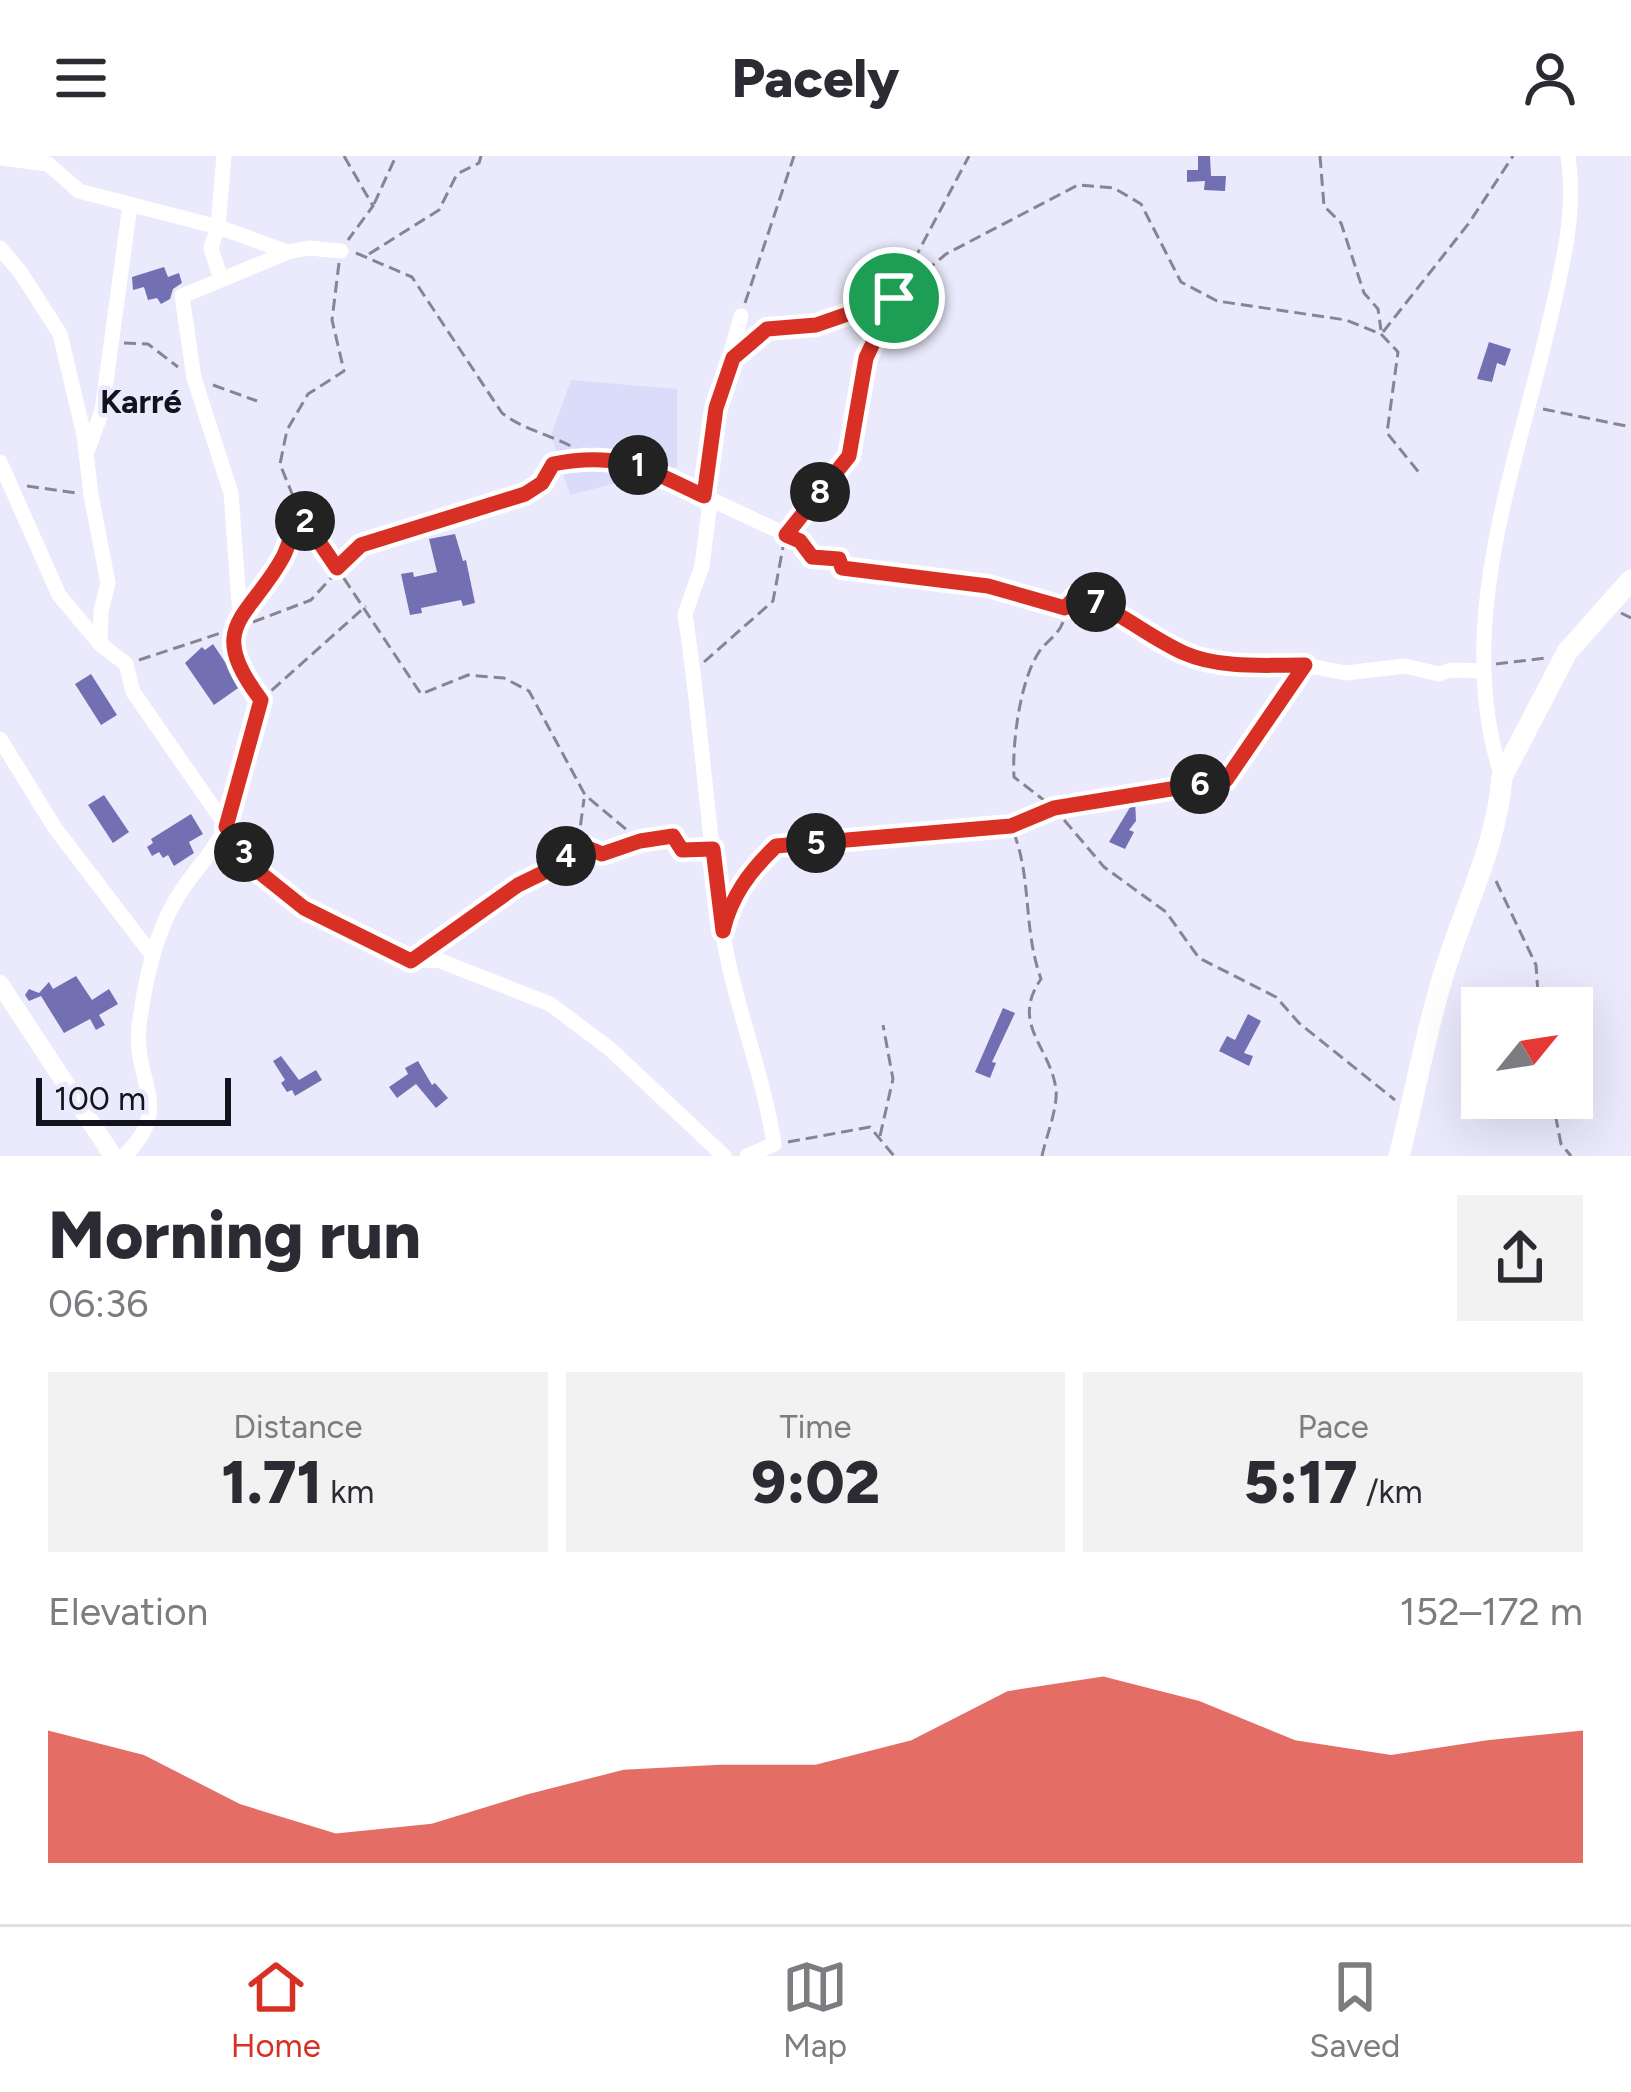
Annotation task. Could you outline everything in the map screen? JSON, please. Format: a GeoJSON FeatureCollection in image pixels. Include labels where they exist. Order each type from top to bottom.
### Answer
{"type":"FeatureCollection","features":[{"type":"Feature","properties":{"kind":"main road"},"geometry":{"type":"LineString","coordinates":[[1399,1156],[1442,981],[1501,799],[1502,777],[1567,652],[1631,580]]}},
{"type":"Feature","properties":{"kind":"street"},"geometry":{"type":"LineString","coordinates":[[221,278],[211,248],[218,227],[224,156]]}},
{"type":"Feature","properties":{"kind":"street"},"geometry":{"type":"LineString","coordinates":[[1502,777],[1482,668],[1486,590],[1561,273],[1573,187],[1568,156]]}},
{"type":"Feature","properties":{"kind":"street"},"geometry":{"type":"LineString","coordinates":[[0,158],[48,164],[79,191],[218,227],[288,252]]}},
{"type":"Feature","properties":{"kind":"street"},"geometry":{"type":"LineString","coordinates":[[87,452],[102,411],[130,205]]}},
{"type":"Feature","properties":{"kind":"street"},"geometry":{"type":"LineString","coordinates":[[0,248],[60,334],[87,452],[108,583],[100,644]]}},
{"type":"Feature","properties":{"kind":"street"},"geometry":{"type":"LineString","coordinates":[[243,622],[231,493],[194,378],[182,296],[288,252],[308,248],[340,251]]}},
{"type":"Feature","properties":{"kind":"street"},"geometry":{"type":"LineString","coordinates":[[741,316],[716,408],[704,496],[709,510],[702,566],[685,614],[723,931],[741,1019],[766,1091],[774,1144],[754,1155]]}},
{"type":"Feature","properties":{"kind":"street"},"geometry":{"type":"LineString","coordinates":[[590,457],[633,463],[800,541],[812,557],[839,559],[842,568],[988,586],[1065,608],[1076,596],[1106,605],[1186,654],[1248,665],[1305,665],[1346,673],[1405,666],[1439,674],[1482,668]]}},
{"type":"Feature","properties":{"kind":"street"},"geometry":{"type":"LineString","coordinates":[[3,466],[59,595],[100,644],[126,664],[133,692],[259,872],[304,908],[411,961],[438,960],[550,1004],[610,1049],[724,1156]]}},
{"type":"Feature","properties":{"kind":"street"},"geometry":{"type":"LineString","coordinates":[[0,739],[55,829],[152,955]]}},
{"type":"Feature","properties":{"kind":"street"},"geometry":{"type":"LineString","coordinates":[[124,1156],[143,1138],[151,1113],[138,1033],[152,955],[175,900],[212,855],[226,827]]}},
{"type":"Feature","properties":{"kind":"street"},"geometry":{"type":"LineString","coordinates":[[0,984],[113,1156]]}},
{"type":"Feature","properties":{"kind":"path"},"geometry":{"type":"LineString","coordinates":[[344,156],[373,206]]}},
{"type":"Feature","properties":{"kind":"path"},"geometry":{"type":"LineString","coordinates":[[396,156],[373,206],[340,251],[332,320],[344,371],[308,394],[286,430],[280,464],[298,511],[421,694],[468,676],[504,678],[529,692],[585,795],[640,841]]}},
{"type":"Feature","properties":{"kind":"path"},"geometry":{"type":"LineString","coordinates":[[367,254],[439,209],[457,174],[479,164],[481,156]]}},
{"type":"Feature","properties":{"kind":"path"},"geometry":{"type":"LineString","coordinates":[[741,316],[794,156]]}},
{"type":"Feature","properties":{"kind":"path"},"geometry":{"type":"LineString","coordinates":[[694,672],[772,601],[786,535],[849,456],[866,358],[969,156]]}},
{"type":"Feature","properties":{"kind":"path"},"geometry":{"type":"LineString","coordinates":[[1320,156],[1324,206],[1341,223],[1364,293],[1378,309],[1382,334]]}},
{"type":"Feature","properties":{"kind":"path"},"geometry":{"type":"LineString","coordinates":[[1382,334],[1513,156]]}},
{"type":"Feature","properties":{"kind":"path"},"geometry":{"type":"LineString","coordinates":[[733,358],[767,329],[816,325],[894,298],[946,254],[1078,185],[1114,188],[1141,204],[1181,282],[1217,301],[1346,320],[1382,334],[1398,352],[1387,433],[1421,475]]}},
{"type":"Feature","properties":{"kind":"path"},"geometry":{"type":"LineString","coordinates":[[340,251],[367,254],[412,277],[502,413],[522,429],[559,439],[590,457]]}},
{"type":"Feature","properties":{"kind":"path"},"geometry":{"type":"LineString","coordinates":[[1530,406],[1631,427]]}},
{"type":"Feature","properties":{"kind":"path"},"geometry":{"type":"LineString","coordinates":[[126,664],[311,600],[361,545],[525,494],[542,483],[553,464],[590,457]]}},
{"type":"Feature","properties":{"kind":"path"},"geometry":{"type":"LineString","coordinates":[[3,466],[22,485],[91,495]]}},
{"type":"Feature","properties":{"kind":"path"},"geometry":{"type":"LineString","coordinates":[[261,700],[235,657],[243,622],[284,556],[298,511]]}},
{"type":"Feature","properties":{"kind":"path"},"geometry":{"type":"LineString","coordinates":[[226,827],[261,700],[366,606]]}},
{"type":"Feature","properties":{"kind":"path"},"geometry":{"type":"LineString","coordinates":[[1065,608],[1060,631],[1037,654],[1012,740],[1014,777],[1054,808],[1104,867],[1166,912],[1198,958],[1276,997],[1299,1024],[1410,1112]]}},
{"type":"Feature","properties":{"kind":"path"},"geometry":{"type":"LineString","coordinates":[[1482,668],[1547,658]]}},
{"type":"Feature","properties":{"kind":"path"},"geometry":{"type":"LineString","coordinates":[[723,931],[727,911],[751,870],[776,846],[1011,826],[1054,808],[1226,780],[1305,665]]}},
{"type":"Feature","properties":{"kind":"path"},"geometry":{"type":"LineString","coordinates":[[411,961],[518,885],[557,866],[578,844],[585,795]]}},
{"type":"Feature","properties":{"kind":"path"},"geometry":{"type":"LineString","coordinates":[[1011,826],[1023,853],[1029,945],[1041,979],[1030,995],[1028,1017],[1056,1090],[1042,1156]]}},
{"type":"Feature","properties":{"kind":"path"},"geometry":{"type":"LineString","coordinates":[[578,844],[602,854],[673,836],[682,850],[713,849]]}},
{"type":"Feature","properties":{"kind":"path"},"geometry":{"type":"LineString","coordinates":[[1484,855],[1536,965],[1537,987]]}},
{"type":"Feature","properties":{"kind":"path"},"geometry":{"type":"LineString","coordinates":[[879,1138],[893,1078],[883,1025]]}},
{"type":"Feature","properties":{"kind":"path"},"geometry":{"type":"LineString","coordinates":[[1556,1119],[1561,1144],[1570,1156]]}},
{"type":"Feature","properties":{"kind":"path"},"geometry":{"type":"LineString","coordinates":[[774,1144],[870,1127],[894,1156]]}},
{"type":"Feature","properties":{"kind":"shaded area"},"geometry":{"type":"Polygon","coordinates":[[[571,380],[677,389],[677,467],[570,495],[551,435],[571,380]]]}},
{"type":"Feature","properties":{"kind":"building"},"geometry":{"type":"Polygon","coordinates":[[[1198,156],[1210,156],[1211,176],[1226,176],[1225,191],[1204,190],[1205,181],[1187,182],[1187,170],[1198,170],[1198,156]]]}},
{"type":"Feature","properties":{"kind":"building"},"geometry":{"type":"Polygon","coordinates":[[[164,267],[168,277],[179,273],[182,283],[170,299],[161,304],[157,298],[148,300],[144,287],[133,290],[132,277],[164,267]]]}},
{"type":"Feature","properties":{"kind":"building"},"geometry":{"type":"Polygon","coordinates":[[[1489,342],[1511,349],[1505,366],[1497,363],[1492,382],[1477,379],[1489,342]]]}},
{"type":"Feature","properties":{"kind":"building"},"geometry":{"type":"Polygon","coordinates":[[[455,534],[475,603],[463,606],[461,600],[421,608],[422,613],[410,615],[401,574],[413,572],[414,577],[437,572],[429,539],[455,534]]]}},
{"type":"Feature","properties":{"kind":"building"},"geometry":{"type":"Polygon","coordinates":[[[213,644],[241,686],[214,705],[185,663],[202,647],[205,650],[213,644]]]}},
{"type":"Feature","properties":{"kind":"building"},"geometry":{"type":"Polygon","coordinates":[[[91,674],[117,715],[101,725],[75,684],[91,674]]]}},
{"type":"Feature","properties":{"kind":"building"},"geometry":{"type":"Polygon","coordinates":[[[1129,786],[1141,786],[1141,799],[1130,799],[1129,786]]]}},
{"type":"Feature","properties":{"kind":"building"},"geometry":{"type":"Polygon","coordinates":[[[104,795],[129,832],[113,843],[88,805],[104,795]]]}},
{"type":"Feature","properties":{"kind":"building"},"geometry":{"type":"Polygon","coordinates":[[[1135,799],[1136,821],[1129,830],[1134,832],[1125,849],[1109,842],[1135,799]]]}},
{"type":"Feature","properties":{"kind":"building"},"geometry":{"type":"Polygon","coordinates":[[[191,814],[203,834],[189,842],[194,853],[174,866],[168,855],[152,856],[147,847],[151,839],[191,814]]]}},
{"type":"Feature","properties":{"kind":"building"},"geometry":{"type":"Polygon","coordinates":[[[76,976],[92,1000],[109,989],[118,1004],[99,1015],[105,1025],[96,1030],[90,1019],[64,1033],[41,996],[29,1001],[25,995],[29,989],[39,993],[49,982],[53,989],[76,976]]]}},
{"type":"Feature","properties":{"kind":"building"},"geometry":{"type":"Polygon","coordinates":[[[1003,1008],[1015,1013],[992,1062],[996,1063],[990,1078],[975,1072],[1003,1008]]]}},
{"type":"Feature","properties":{"kind":"building"},"geometry":{"type":"Polygon","coordinates":[[[1248,1014],[1261,1021],[1244,1053],[1253,1056],[1249,1066],[1219,1051],[1227,1036],[1235,1040],[1248,1014]]]}},
{"type":"Feature","properties":{"kind":"building"},"geometry":{"type":"Polygon","coordinates":[[[281,1056],[299,1080],[316,1070],[322,1080],[295,1096],[292,1090],[287,1092],[273,1061],[281,1056]]]}},
{"type":"Feature","properties":{"kind":"building"},"geometry":{"type":"Polygon","coordinates":[[[418,1061],[432,1085],[448,1098],[436,1108],[416,1084],[397,1098],[389,1087],[418,1061]]]}},
{"type":"Feature","properties":{"kind":"district","name":"Karré"},"geometry":{"type":"Point","coordinates":[141,401]}},
{"type":"Feature","properties":{"kind":"route"},"geometry":{"type":"LineString","coordinates":[[894,298],[866,358],[849,456],[786,535],[800,541],[812,557],[839,559],[842,568],[988,586],[1065,608],[1076,596],[1106,605],[1186,654],[1248,665],[1305,665],[1226,780],[1054,808],[1011,826],[776,846],[751,870],[727,911],[723,931],[713,849],[682,850],[673,836],[602,854],[578,844],[557,866],[518,885],[411,961],[304,908],[259,872],[226,827],[261,700],[235,657],[235,628],[284,556],[298,511],[337,568],[361,545],[525,494],[542,483],[553,464],[590,457],[633,463],[704,496],[716,408],[733,358],[767,329],[816,325],[894,298]]}}]}
